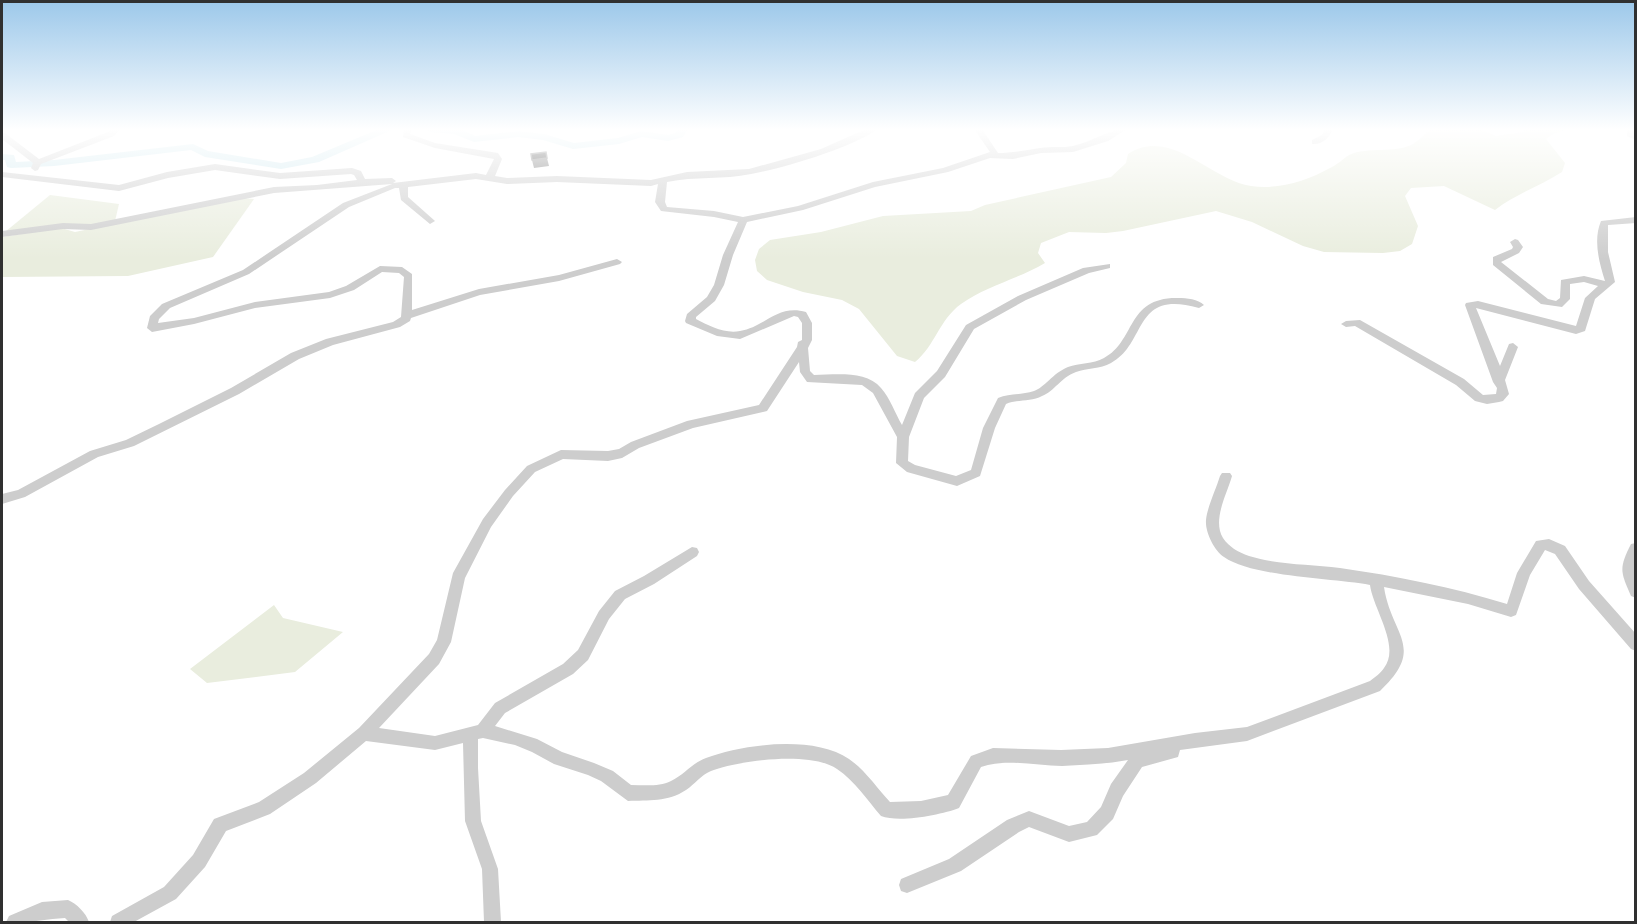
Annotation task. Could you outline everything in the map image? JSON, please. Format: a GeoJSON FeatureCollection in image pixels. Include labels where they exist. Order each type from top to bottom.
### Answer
{"type":"FeatureCollection","features":[{"type":"Feature","properties":{"kind":"street"},"geometry":{"type":"LineString","coordinates":[[29,178],[32,172]]}},
{"type":"Feature","properties":{"kind":"street"},"geometry":{"type":"LineString","coordinates":[[2,174],[119,188],[188,172]]}},
{"type":"Feature","properties":{"kind":"street"},"geometry":{"type":"LineString","coordinates":[[252,172],[280,176],[336,172]]}},
{"type":"Feature","properties":{"kind":"street"},"geometry":{"type":"LineString","coordinates":[[355,172],[362,182]]}},
{"type":"Feature","properties":{"kind":"street"},"geometry":{"type":"LineString","coordinates":[[490,177],[492,172]]}},
{"type":"Feature","properties":{"kind":"street"},"geometry":{"type":"LineString","coordinates":[[408,315],[409,276],[402,270],[387,268],[373,272],[350,288],[330,295],[255,305],[194,321],[152,328],[154,318],[166,306],[246,272],[346,205],[379,190],[406,183],[476,176],[507,181],[557,179],[651,183],[687,175],[747,172]]}},
{"type":"Feature","properties":{"kind":"street"},"geometry":{"type":"LineString","coordinates":[[663,180],[660,202],[664,209],[714,214],[742,220],[800,208],[873,185],[935,172]]}},
{"type":"Feature","properties":{"kind":"street"},"geometry":{"type":"LineString","coordinates":[[2,234],[63,226],[91,227],[274,190],[317,188],[362,182],[398,181],[406,183]]}},
{"type":"Feature","properties":{"kind":"street"},"geometry":{"type":"LineString","coordinates":[[406,183],[404,198],[429,221]]}},
{"type":"Feature","properties":{"kind":"street"},"geometry":{"type":"LineString","coordinates":[[1346,324],[1356,322],[1460,382],[1479,398],[1487,400],[1499,398],[1503,394],[1503,388],[1470,305],[1478,304],[1576,330],[1581,328],[1590,298],[1610,282],[1602,247],[1604,223],[1635,218]]}},
{"type":"Feature","properties":{"kind":"street"},"geometry":{"type":"LineString","coordinates":[[118,922],[170,893],[199,861],[220,825],[264,808],[310,778],[363,733],[434,659],[444,642],[458,577],[486,523],[508,493],[531,469],[561,455],[608,456],[622,453],[635,445],[691,424],[763,408],[807,340],[808,330],[804,319],[792,312],[776,316],[747,334],[738,336],[705,328],[690,321],[691,315],[711,299],[719,285],[742,220]]}},
{"type":"Feature","properties":{"kind":"street"},"geometry":{"type":"LineString","coordinates":[[1515,242],[1518,247],[1516,251],[1496,259],[1496,263],[1545,302],[1558,305],[1562,303],[1565,299],[1565,282],[1584,279],[1605,285]]}},
{"type":"Feature","properties":{"kind":"street"},"geometry":{"type":"LineString","coordinates":[[2,499],[21,494],[94,454],[130,443],[236,391],[294,356],[330,342],[396,325],[408,315],[479,292],[559,278],[617,262]]}},
{"type":"Feature","properties":{"kind":"street"},"geometry":{"type":"LineString","coordinates":[[1107,266],[1086,270],[1022,298],[970,327],[941,374],[919,396],[903,437],[902,463],[911,469],[957,481],[976,473],[989,428],[1002,401],[1023,395],[1034,395],[1047,389],[1054,379],[1071,370],[1088,364],[1107,362],[1124,346],[1127,336],[1144,312],[1159,304],[1182,301],[1198,305]]}},
{"type":"Feature","properties":{"kind":"street"},"geometry":{"type":"LineString","coordinates":[[802,345],[805,372],[811,379],[847,378],[865,381],[877,390],[903,437]]}},
{"type":"Feature","properties":{"kind":"street"},"geometry":{"type":"LineString","coordinates":[[1499,382],[1513,347]]}},
{"type":"Feature","properties":{"kind":"street"},"geometry":{"type":"LineString","coordinates":[[1226,476],[1212,521],[1216,538],[1228,553],[1246,561],[1277,568],[1340,574],[1468,598],[1510,611],[1524,573],[1541,545],[1549,544],[1567,557],[1584,585],[1635,645]]}},
{"type":"Feature","properties":{"kind":"street"},"geometry":{"type":"LineString","coordinates":[[1635,548],[1628,563],[1628,569],[1635,592]]}},
{"type":"Feature","properties":{"kind":"street"},"geometry":{"type":"LineString","coordinates":[[493,922],[490,869],[473,821],[470,768],[477,733],[500,708],[568,669],[583,655],[597,633],[604,615],[620,595],[649,580],[692,552]]}},
{"type":"Feature","properties":{"kind":"street"},"geometry":{"type":"LineString","coordinates":[[363,733],[435,743],[477,733],[526,742],[559,759],[607,776],[628,794],[670,790],[707,765],[738,757],[782,752],[833,758],[856,774],[887,810],[921,809],[953,802],[976,761],[993,755],[1061,758],[1108,756],[1172,744],[1247,734],[1375,686],[1386,677],[1398,650],[1395,631],[1377,592],[1376,582]]}},
{"type":"Feature","properties":{"kind":"street"},"geometry":{"type":"LineString","coordinates":[[907,885],[955,865],[1013,826],[1029,819],[1069,834],[1091,828],[1107,813],[1137,760],[1173,752],[1172,744]]}},
{"type":"Feature","properties":{"kind":"street"},"geometry":{"type":"LineString","coordinates":[[15,922],[42,911],[68,909],[81,922]]}},
{"type":"Feature","properties":{"kind":"shaded area"},"geometry":{"type":"Polygon","coordinates":[[[1116,172],[1216,172],[1236,182],[1261,187],[1292,183],[1322,172],[1562,172],[1495,210],[1444,186],[1411,188],[1405,196],[1418,226],[1412,244],[1400,251],[1324,252],[1303,246],[1252,222],[1216,211],[1123,231],[1069,232],[1041,243],[1038,253],[1045,263],[981,292],[961,304],[947,318],[928,348],[915,362],[897,356],[859,309],[842,300],[803,292],[767,280],[757,271],[755,260],[759,249],[770,240],[821,232],[883,216],[971,211],[985,205],[1111,177],[1116,172]]]}},
{"type":"Feature","properties":{"kind":"shaded area"},"geometry":{"type":"Polygon","coordinates":[[[50,195],[119,204],[115,221],[5,232],[50,195]]]}},
{"type":"Feature","properties":{"kind":"shaded area"},"geometry":{"type":"Polygon","coordinates":[[[240,198],[254,199],[213,257],[128,276],[2,277],[2,237],[61,228],[75,232],[240,198]]]}},
{"type":"Feature","properties":{"kind":"shaded area"},"geometry":{"type":"Polygon","coordinates":[[[274,605],[283,618],[343,632],[295,672],[207,683],[190,669],[274,605]]]}}]}
